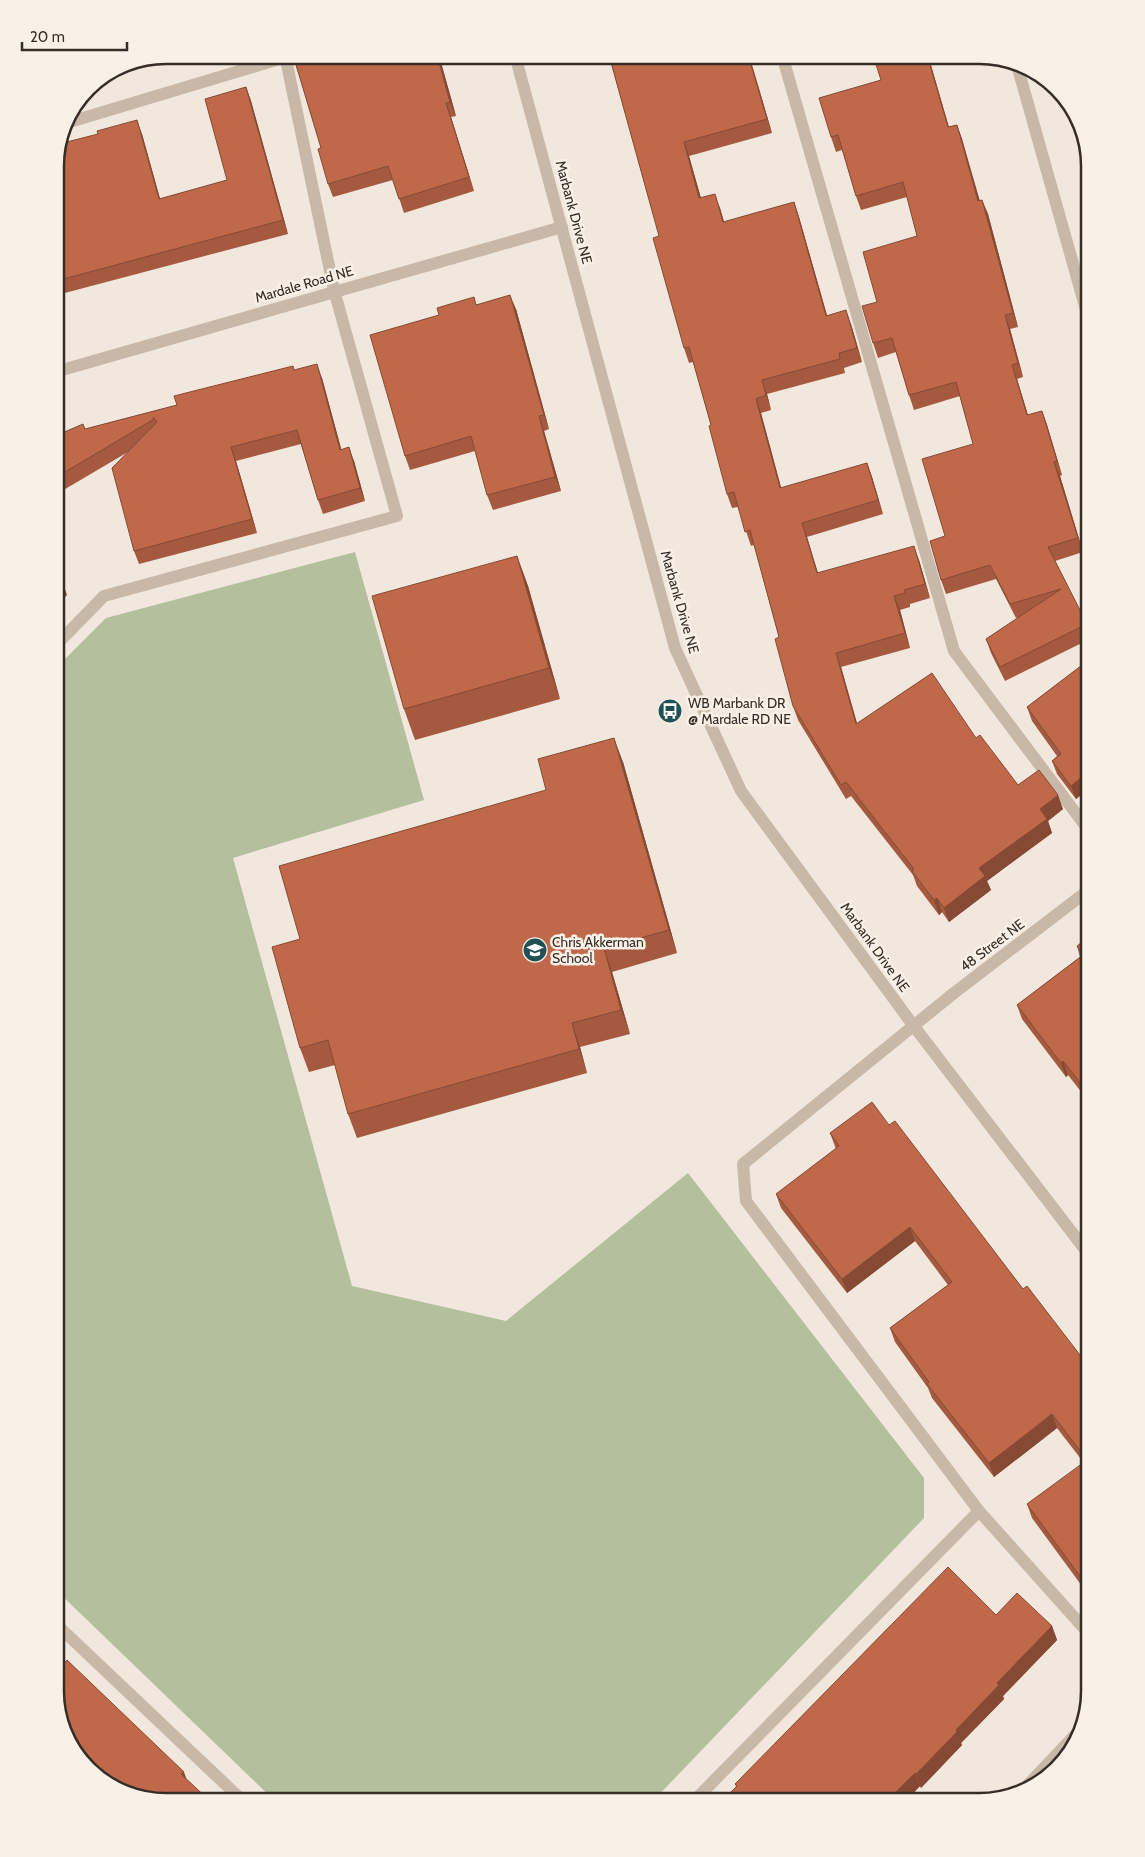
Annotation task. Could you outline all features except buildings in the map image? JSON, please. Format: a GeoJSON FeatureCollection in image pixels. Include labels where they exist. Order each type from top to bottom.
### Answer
{"type":"FeatureCollection","features":[{"type":"Feature","properties":{"kind":"street"},"geometry":{"type":"LineString","coordinates":[[74,121],[260,64]]}},
{"type":"Feature","properties":{"kind":"street"},"geometry":{"type":"LineString","coordinates":[[64,637],[104,596],[397,516],[334,290],[288,64]]}},
{"type":"Feature","properties":{"kind":"street","name":"Marbank Drive NE"},"geometry":{"type":"LineString","coordinates":[[518,64],[676,648],[741,791],[913,1025],[1081,1244]]}},
{"type":"Feature","properties":{"kind":"street"},"geometry":{"type":"LineString","coordinates":[[785,64],[954,651],[1081,820]]}},
{"type":"Feature","properties":{"kind":"street"},"geometry":{"type":"LineString","coordinates":[[1019,72],[1081,292]]}},
{"type":"Feature","properties":{"kind":"street","name":"Mardale Road NE"},"geometry":{"type":"LineString","coordinates":[[64,369],[334,290],[562,227]]}},
{"type":"Feature","properties":{"kind":"street","name":"48 Street NE"},"geometry":{"type":"LineString","coordinates":[[979,1511],[746,1201],[743,1164],[913,1025],[1081,896]]}},
{"type":"Feature","properties":{"kind":"street"},"geometry":{"type":"LineString","coordinates":[[702,1793],[979,1511],[1081,1625]]}},
{"type":"Feature","properties":{"kind":"street"},"geometry":{"type":"LineString","coordinates":[[64,1632],[234,1793]]}},
{"type":"Feature","properties":{"kind":"street"},"geometry":{"type":"LineString","coordinates":[[1038,1774],[1064,1748]]}},
{"type":"Feature","properties":{"kind":"green space"},"geometry":{"type":"Polygon","coordinates":[[[355,552],[424,800],[233,858],[352,1286],[506,1321],[688,1173],[924,1478],[924,1518],[661,1793],[267,1793],[64,1598],[64,660],[106,618],[355,552]]]}},
{"type":"Feature","properties":{"kind":"place","name":"WB Marbank DR @ Mardale RD NE"},"geometry":{"type":"Point","coordinates":[670,711]}},
{"type":"Feature","properties":{"kind":"place","name":"Chris Akkerman School"},"geometry":{"type":"Point","coordinates":[535,950]}}]}
